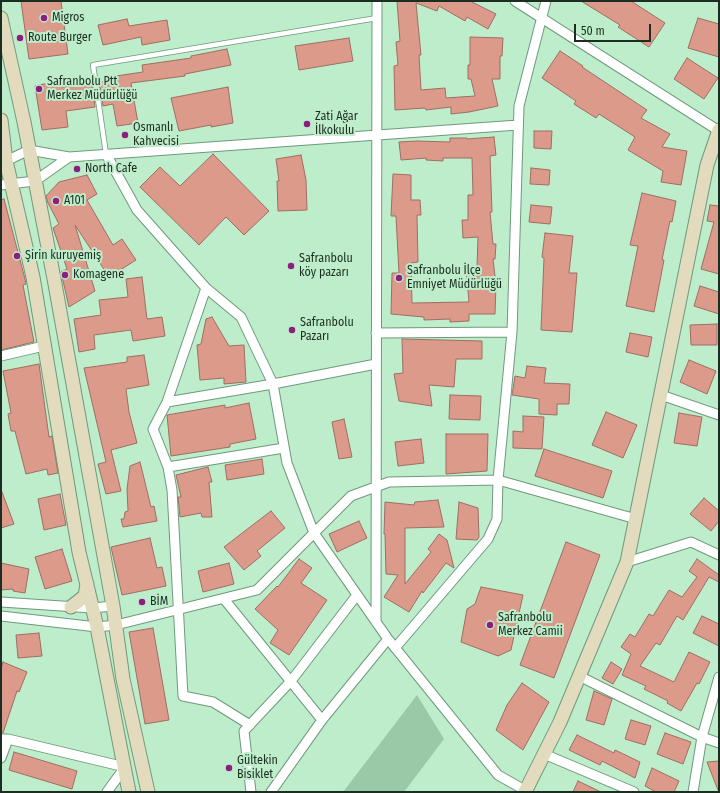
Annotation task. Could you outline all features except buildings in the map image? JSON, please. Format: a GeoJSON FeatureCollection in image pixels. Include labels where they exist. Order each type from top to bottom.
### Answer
{"type":"FeatureCollection","features":[{"type":"Feature","properties":{"kind":"street"},"geometry":{"type":"LineString","coordinates":[[376,622],[376,136],[378,1]]}},
{"type":"Feature","properties":{"kind":"street"},"geometry":{"type":"LineString","coordinates":[[106,154],[137,210],[206,288],[241,318],[273,384],[287,463],[314,533],[388,640],[498,776],[526,792],[579,676],[627,562],[707,165],[719,130],[515,1]]}},
{"type":"Feature","properties":{"kind":"street"},"geometry":{"type":"LineString","coordinates":[[395,648],[488,539],[497,519],[498,480],[512,332],[519,106],[546,1]]}},
{"type":"Feature","properties":{"kind":"street"},"geometry":{"type":"LineString","coordinates":[[1,18],[55,284],[113,606],[123,679],[148,792]]}},
{"type":"Feature","properties":{"kind":"street"},"geometry":{"type":"LineString","coordinates":[[1,120],[6,184],[33,277],[80,552],[97,627],[129,792]]}},
{"type":"Feature","properties":{"kind":"street"},"geometry":{"type":"LineString","coordinates":[[4,163],[29,150],[69,157],[518,125]]}},
{"type":"Feature","properties":{"kind":"street"},"geometry":{"type":"LineString","coordinates":[[6,184],[35,181],[69,157]]}},
{"type":"Feature","properties":{"kind":"street"},"geometry":{"type":"LineString","coordinates":[[206,288],[167,402],[153,429],[168,467],[172,490],[177,611],[183,696],[213,702],[250,725]]}},
{"type":"Feature","properties":{"kind":"street"},"geometry":{"type":"LineString","coordinates":[[376,333],[512,332]]}},
{"type":"Feature","properties":{"kind":"street"},"geometry":{"type":"LineString","coordinates":[[1,356],[44,346]]}},
{"type":"Feature","properties":{"kind":"street"},"geometry":{"type":"LineString","coordinates":[[167,402],[273,384],[376,364]]}},
{"type":"Feature","properties":{"kind":"street"},"geometry":{"type":"LineString","coordinates":[[661,395],[719,415]]}},
{"type":"Feature","properties":{"kind":"street"},"geometry":{"type":"LineString","coordinates":[[168,467],[284,448]]}},
{"type":"Feature","properties":{"kind":"street"},"geometry":{"type":"LineString","coordinates":[[1,616],[97,627],[116,626],[257,590],[351,496],[389,482],[498,480],[636,520]]}},
{"type":"Feature","properties":{"kind":"street"},"geometry":{"type":"LineString","coordinates":[[627,562],[692,542],[719,555]]}},
{"type":"Feature","properties":{"kind":"street"},"geometry":{"type":"LineString","coordinates":[[71,607],[85,596],[87,584]]}},
{"type":"Feature","properties":{"kind":"street"},"geometry":{"type":"LineString","coordinates":[[251,792],[244,731],[291,680],[357,595]]}},
{"type":"Feature","properties":{"kind":"street"},"geometry":{"type":"LineString","coordinates":[[224,599],[322,720]]}},
{"type":"Feature","properties":{"kind":"street"},"geometry":{"type":"LineString","coordinates":[[1,602],[92,608],[113,606]]}},
{"type":"Feature","properties":{"kind":"street"},"geometry":{"type":"LineString","coordinates":[[270,792],[322,720],[388,640]]}},
{"type":"Feature","properties":{"kind":"street"},"geometry":{"type":"LineString","coordinates":[[579,676],[719,744]]}},
{"type":"Feature","properties":{"kind":"street"},"geometry":{"type":"LineString","coordinates":[[694,792],[702,737],[719,677]]}},
{"type":"Feature","properties":{"kind":"street"},"geometry":{"type":"LineString","coordinates":[[1,758],[4,739],[125,767]]}},
{"type":"Feature","properties":{"kind":"street"},"geometry":{"type":"LineString","coordinates":[[544,754],[634,792]]}},
{"type":"Feature","properties":{"kind":"street"},"geometry":{"type":"LineString","coordinates":[[108,792],[125,767]]}},
{"type":"Feature","properties":{"kind":"street"},"geometry":{"type":"LineString","coordinates":[[609,792],[612,783]]}},
{"type":"Feature","properties":{"kind":"lane"},"geometry":{"type":"LineString","coordinates":[[106,154],[93,65],[377,18]]}},
{"type":"Feature","properties":{"kind":"green space"},"geometry":{"type":"Polygon","coordinates":[[[417,695],[444,739],[404,792],[343,792],[417,695]]]}},
{"type":"Feature","properties":{"kind":"place","name":"Migros"},"geometry":{"type":"Point","coordinates":[44,18]}},
{"type":"Feature","properties":{"kind":"place","name":"Route Burger"},"geometry":{"type":"Point","coordinates":[20,38]}},
{"type":"Feature","properties":{"kind":"place","name":"Safranbolu Ptt Merkez Müdürlüğü"},"geometry":{"type":"Point","coordinates":[39,89]}},
{"type":"Feature","properties":{"kind":"place","name":"Zati Ağar İlkokulu"},"geometry":{"type":"Point","coordinates":[307,124]}},
{"type":"Feature","properties":{"kind":"place","name":"Osmanlı Kahvecisi"},"geometry":{"type":"Point","coordinates":[125,135]}},
{"type":"Feature","properties":{"kind":"place","name":"North Cafe"},"geometry":{"type":"Point","coordinates":[77,169]}},
{"type":"Feature","properties":{"kind":"place","name":"A101"},"geometry":{"type":"Point","coordinates":[56,201]}},
{"type":"Feature","properties":{"kind":"place","name":"Şirin kuruyemiş"},"geometry":{"type":"Point","coordinates":[17,256]}},
{"type":"Feature","properties":{"kind":"place","name":"Safranbolu köy pazarı"},"geometry":{"type":"Point","coordinates":[291,266]}},
{"type":"Feature","properties":{"kind":"place","name":"Komagene"},"geometry":{"type":"Point","coordinates":[65,275]}},
{"type":"Feature","properties":{"kind":"place","name":"Safranbolu İlçe Emniyet Müdürlüğü"},"geometry":{"type":"Point","coordinates":[399,278]}},
{"type":"Feature","properties":{"kind":"place","name":"Safranbolu Pazarı"},"geometry":{"type":"Point","coordinates":[292,330]}},
{"type":"Feature","properties":{"kind":"place","name":"BİM"},"geometry":{"type":"Point","coordinates":[142,602]}},
{"type":"Feature","properties":{"kind":"place","name":"Safranbolu Merkez Camii"},"geometry":{"type":"Point","coordinates":[490,625]}},
{"type":"Feature","properties":{"kind":"place","name":"Gültekin Bisiklet"},"geometry":{"type":"Point","coordinates":[229,768]}}]}
